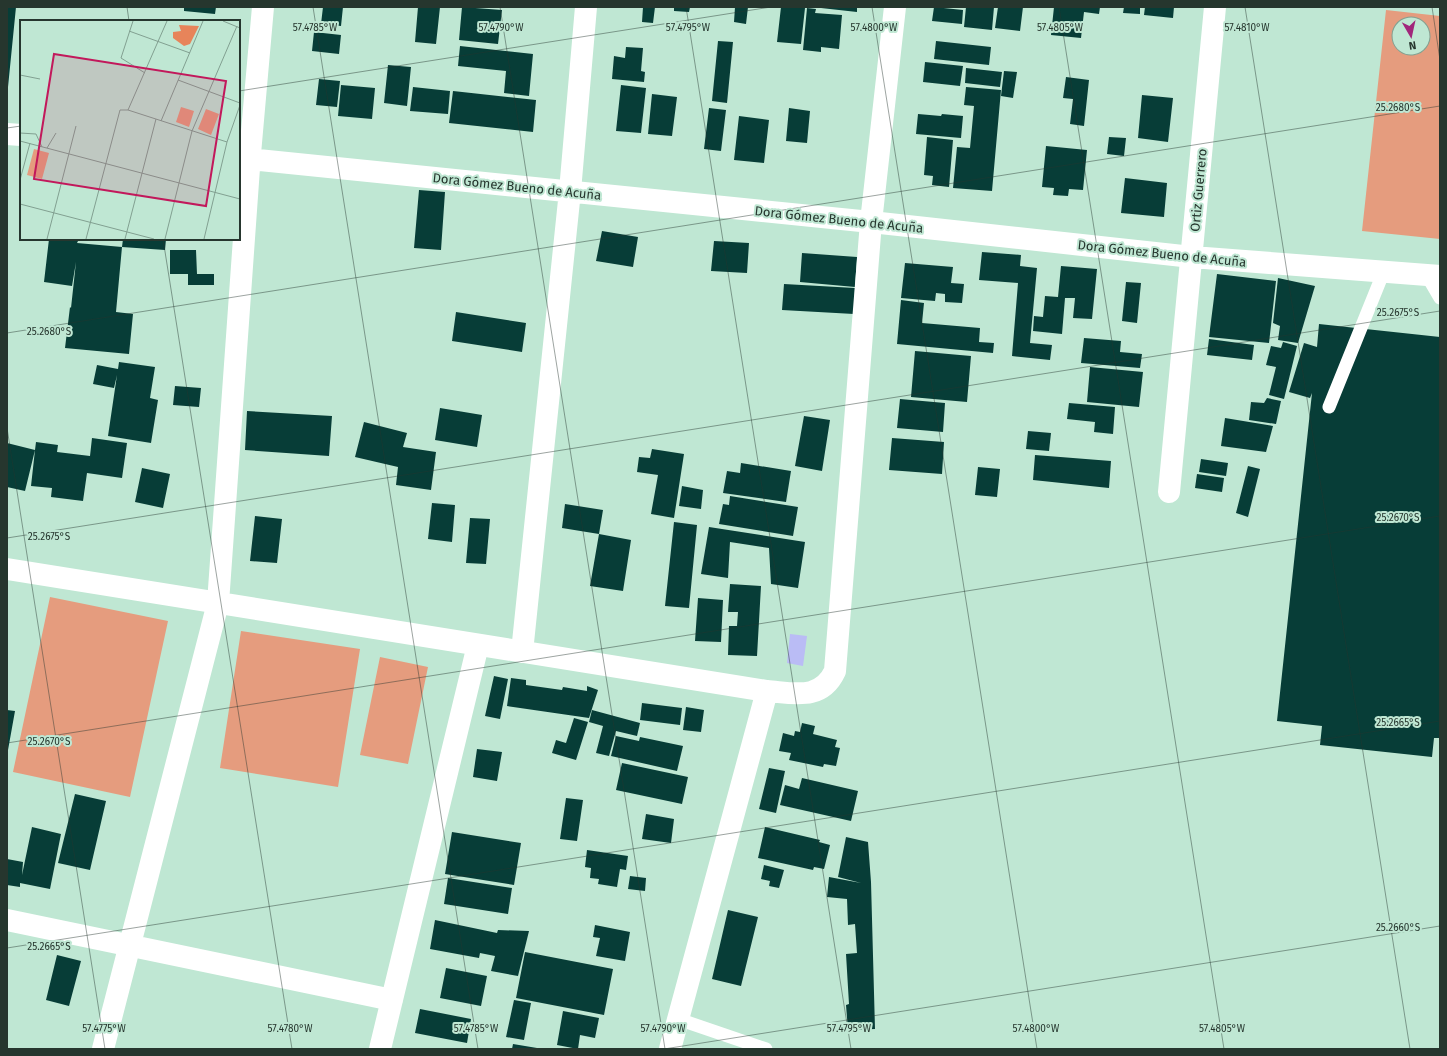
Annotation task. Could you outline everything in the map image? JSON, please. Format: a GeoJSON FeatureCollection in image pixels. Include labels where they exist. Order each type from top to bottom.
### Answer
{"type":"FeatureCollection","features":[{"type":"Feature","properties":{"kind":"street"},"geometry":{"type":"LineString","coordinates":[[240,227],[244,159],[263,7]]}},
{"type":"Feature","properties":{"kind":"street"},"geometry":{"type":"LineString","coordinates":[[522,652],[570,191],[586,7]]}},
{"type":"Feature","properties":{"kind":"street"},"geometry":{"type":"LineString","coordinates":[[7,568],[767,692],[808,693],[817,691],[831,680],[835,671],[871,222],[895,7]]}},
{"type":"Feature","properties":{"kind":"street","name":"Ortiz Guerrero"},"geometry":{"type":"LineString","coordinates":[[1169,492],[1216,7]]}},
{"type":"Feature","properties":{"kind":"street"},"geometry":{"type":"LineString","coordinates":[[7,134],[20,136]]}},
{"type":"Feature","properties":{"kind":"street","name":"Dora Gómez Bueno de Acuña"},"geometry":{"type":"LineString","coordinates":[[244,159],[871,222],[1192,257],[1433,275]]}},
{"type":"Feature","properties":{"kind":"street"},"geometry":{"type":"LineString","coordinates":[[103,1049],[218,603],[239,240]]}},
{"type":"Feature","properties":{"kind":"street"},"geometry":{"type":"LineString","coordinates":[[380,1049],[478,645]]}},
{"type":"Feature","properties":{"kind":"street"},"geometry":{"type":"LineString","coordinates":[[670,1049],[767,692]]}},
{"type":"Feature","properties":{"kind":"street"},"geometry":{"type":"LineString","coordinates":[[7,920],[392,1000]]}},
{"type":"Feature","properties":{"kind":"lane"},"geometry":{"type":"LineString","coordinates":[[1329,407],[1384,272]]}},
{"type":"Feature","properties":{"kind":"lane"},"geometry":{"type":"LineString","coordinates":[[1433,275],[1440,298]]}},
{"type":"Feature","properties":{"kind":"lane"},"geometry":{"type":"LineString","coordinates":[[678,1019],[766,1049]]}},
{"type":"Feature","properties":{"kind":"shaded area"},"geometry":{"type":"Polygon","coordinates":[[[1386,10],[1440,16],[1440,239],[1362,231],[1386,10]]]}},
{"type":"Feature","properties":{"kind":"shaded area"},"geometry":{"type":"Polygon","coordinates":[[[50,597],[168,621],[130,797],[13,772],[50,597]]]}},
{"type":"Feature","properties":{"kind":"shaded area"},"geometry":{"type":"Polygon","coordinates":[[[241,631],[360,649],[338,787],[220,768],[241,631]]]}},
{"type":"Feature","properties":{"kind":"shaded area"},"geometry":{"type":"Polygon","coordinates":[[[380,657],[428,667],[408,764],[360,755],[380,657]]]}},
{"type":"Feature","properties":{"kind":"water"},"geometry":{"type":"Polygon","coordinates":[[[790,634],[807,636],[803,666],[787,663],[790,634]]]}},
{"type":"Feature","properties":{"kind":"building"},"geometry":{"type":"Polygon","coordinates":[[[7,7],[16,7],[8,87],[7,87],[7,7]]]}},
{"type":"Feature","properties":{"kind":"building"},"geometry":{"type":"Polygon","coordinates":[[[184,7],[216,7],[215,14],[184,11],[184,7]]]}},
{"type":"Feature","properties":{"kind":"building"},"geometry":{"type":"Polygon","coordinates":[[[323,7],[343,7],[341,26],[321,24],[323,7]]]}},
{"type":"Feature","properties":{"kind":"building"},"geometry":{"type":"Polygon","coordinates":[[[418,7],[440,7],[436,44],[415,42],[418,7]]]}},
{"type":"Feature","properties":{"kind":"building"},"geometry":{"type":"Polygon","coordinates":[[[462,7],[502,10],[498,44],[459,40],[462,7]]]}},
{"type":"Feature","properties":{"kind":"building"},"geometry":{"type":"Polygon","coordinates":[[[643,7],[655,7],[653,23],[642,22],[643,7]]]}},
{"type":"Feature","properties":{"kind":"building"},"geometry":{"type":"Polygon","coordinates":[[[674,7],[690,7],[689,12],[674,11],[674,7]]]}},
{"type":"Feature","properties":{"kind":"building"},"geometry":{"type":"Polygon","coordinates":[[[735,7],[748,7],[746,24],[734,22],[735,7]]]}},
{"type":"Feature","properties":{"kind":"building"},"geometry":{"type":"Polygon","coordinates":[[[781,7],[805,8],[801,44],[777,42],[781,7]]]}},
{"type":"Feature","properties":{"kind":"building"},"geometry":{"type":"Polygon","coordinates":[[[857,7],[857,12],[821,8],[857,7]]]}},
{"type":"Feature","properties":{"kind":"building"},"geometry":{"type":"Polygon","coordinates":[[[934,7],[963,10],[962,24],[932,21],[934,7]]]}},
{"type":"Feature","properties":{"kind":"building"},"geometry":{"type":"Polygon","coordinates":[[[966,7],[994,7],[992,30],[964,27],[966,7]]]}},
{"type":"Feature","properties":{"kind":"building"},"geometry":{"type":"Polygon","coordinates":[[[998,7],[1023,7],[1020,31],[995,28],[998,7]]]}},
{"type":"Feature","properties":{"kind":"building"},"geometry":{"type":"Polygon","coordinates":[[[1054,7],[1100,7],[1099,14],[1084,12],[1081,38],[1051,35],[1054,7]]]}},
{"type":"Feature","properties":{"kind":"building"},"geometry":{"type":"Polygon","coordinates":[[[1124,7],[1140,7],[1140,14],[1123,13],[1124,7]]]}},
{"type":"Feature","properties":{"kind":"building"},"geometry":{"type":"Polygon","coordinates":[[[1145,7],[1174,7],[1173,18],[1144,15],[1145,7]]]}},
{"type":"Feature","properties":{"kind":"building"},"geometry":{"type":"Polygon","coordinates":[[[807,8],[816,9],[815,13],[842,15],[839,49],[821,47],[821,52],[803,50],[807,8]]]}},
{"type":"Feature","properties":{"kind":"building"},"geometry":{"type":"Polygon","coordinates":[[[314,32],[341,35],[339,54],[312,51],[314,32]]]}},
{"type":"Feature","properties":{"kind":"building"},"geometry":{"type":"Polygon","coordinates":[[[718,41],[733,42],[727,103],[712,101],[718,41]]]}},
{"type":"Feature","properties":{"kind":"building"},"geometry":{"type":"Polygon","coordinates":[[[936,41],[991,47],[989,65],[934,59],[936,41]]]}},
{"type":"Feature","properties":{"kind":"building"},"geometry":{"type":"Polygon","coordinates":[[[460,46],[533,54],[529,96],[504,93],[506,71],[458,66],[460,46]]]}},
{"type":"Feature","properties":{"kind":"building"},"geometry":{"type":"Polygon","coordinates":[[[626,47],[643,48],[641,71],[645,72],[644,82],[612,79],[614,56],[625,58],[626,47]]]}},
{"type":"Feature","properties":{"kind":"building"},"geometry":{"type":"Polygon","coordinates":[[[925,62],[963,66],[960,86],[923,82],[925,62]]]}},
{"type":"Feature","properties":{"kind":"building"},"geometry":{"type":"Polygon","coordinates":[[[388,65],[411,67],[407,106],[384,103],[388,65]]]}},
{"type":"Feature","properties":{"kind":"building"},"geometry":{"type":"Polygon","coordinates":[[[966,68],[1002,72],[1000,87],[965,83],[966,68]]]}},
{"type":"Feature","properties":{"kind":"building"},"geometry":{"type":"Polygon","coordinates":[[[1004,71],[1017,72],[1013,98],[1001,96],[1004,71]]]}},
{"type":"Feature","properties":{"kind":"building"},"geometry":{"type":"Polygon","coordinates":[[[1066,77],[1089,80],[1084,126],[1070,124],[1073,99],[1063,98],[1066,77]]]}},
{"type":"Feature","properties":{"kind":"building"},"geometry":{"type":"Polygon","coordinates":[[[319,79],[340,81],[337,107],[316,105],[319,79]]]}},
{"type":"Feature","properties":{"kind":"building"},"geometry":{"type":"Polygon","coordinates":[[[341,85],[375,88],[372,119],[338,116],[341,85]]]}},
{"type":"Feature","properties":{"kind":"building"},"geometry":{"type":"Polygon","coordinates":[[[621,85],[646,88],[641,133],[616,131],[621,85]]]}},
{"type":"Feature","properties":{"kind":"building"},"geometry":{"type":"Polygon","coordinates":[[[413,87],[450,91],[448,114],[410,111],[413,87]]]}},
{"type":"Feature","properties":{"kind":"building"},"geometry":{"type":"Polygon","coordinates":[[[966,87],[1001,90],[992,191],[953,188],[957,147],[970,148],[974,106],[964,105],[966,87]]]}},
{"type":"Feature","properties":{"kind":"building"},"geometry":{"type":"Polygon","coordinates":[[[453,91],[536,100],[533,132],[449,123],[453,91]]]}},
{"type":"Feature","properties":{"kind":"building"},"geometry":{"type":"Polygon","coordinates":[[[652,94],[677,97],[672,136],[648,134],[652,94]]]}},
{"type":"Feature","properties":{"kind":"building"},"geometry":{"type":"Polygon","coordinates":[[[1142,95],[1173,98],[1168,142],[1138,138],[1142,95]]]}},
{"type":"Feature","properties":{"kind":"building"},"geometry":{"type":"Polygon","coordinates":[[[709,108],[726,110],[721,151],[704,149],[709,108]]]}},
{"type":"Feature","properties":{"kind":"building"},"geometry":{"type":"Polygon","coordinates":[[[789,108],[810,111],[807,143],[786,141],[789,108]]]}},
{"type":"Feature","properties":{"kind":"building"},"geometry":{"type":"Polygon","coordinates":[[[918,114],[963,116],[961,138],[916,134],[918,114]]]}},
{"type":"Feature","properties":{"kind":"building"},"geometry":{"type":"Polygon","coordinates":[[[739,116],[769,120],[764,163],[734,160],[739,116]]]}},
{"type":"Feature","properties":{"kind":"building"},"geometry":{"type":"Polygon","coordinates":[[[927,137],[953,140],[949,187],[932,185],[933,176],[924,175],[927,137]]]}},
{"type":"Feature","properties":{"kind":"building"},"geometry":{"type":"Polygon","coordinates":[[[1109,137],[1126,138],[1124,156],[1107,154],[1109,137]]]}},
{"type":"Feature","properties":{"kind":"building"},"geometry":{"type":"Polygon","coordinates":[[[1046,146],[1087,150],[1083,190],[1069,189],[1068,196],[1053,195],[1054,188],[1042,187],[1046,146]]]}},
{"type":"Feature","properties":{"kind":"building"},"geometry":{"type":"Polygon","coordinates":[[[1125,178],[1167,183],[1164,217],[1121,213],[1125,178]]]}},
{"type":"Feature","properties":{"kind":"building"},"geometry":{"type":"Polygon","coordinates":[[[419,190],[445,192],[441,250],[414,248],[419,190]]]}},
{"type":"Feature","properties":{"kind":"building"},"geometry":{"type":"Polygon","coordinates":[[[602,231],[638,237],[633,267],[596,261],[602,231]]]}},
{"type":"Feature","properties":{"kind":"building"},"geometry":{"type":"Polygon","coordinates":[[[49,240],[78,241],[77,243],[122,247],[116,312],[133,314],[129,354],[65,348],[76,262],[72,286],[44,282],[49,240]]]}},
{"type":"Feature","properties":{"kind":"building"},"geometry":{"type":"Polygon","coordinates":[[[123,240],[166,240],[165,250],[122,247],[123,240]]]}},
{"type":"Feature","properties":{"kind":"building"},"geometry":{"type":"Polygon","coordinates":[[[714,241],[749,243],[747,273],[711,271],[714,241]]]}},
{"type":"Feature","properties":{"kind":"building"},"geometry":{"type":"Polygon","coordinates":[[[170,250],[196,250],[197,274],[214,274],[214,285],[188,285],[188,274],[170,274],[170,250]]]}},
{"type":"Feature","properties":{"kind":"building"},"geometry":{"type":"Polygon","coordinates":[[[982,252],[1021,255],[1020,266],[1037,268],[1030,343],[1052,345],[1050,360],[1012,356],[1018,283],[979,280],[982,252]]]}},
{"type":"Feature","properties":{"kind":"building"},"geometry":{"type":"Polygon","coordinates":[[[802,253],[857,257],[855,287],[800,282],[802,253]]]}},
{"type":"Feature","properties":{"kind":"building"},"geometry":{"type":"Polygon","coordinates":[[[905,263],[953,267],[951,283],[964,284],[962,303],[945,302],[945,294],[936,293],[935,301],[901,298],[905,263]]]}},
{"type":"Feature","properties":{"kind":"building"},"geometry":{"type":"Polygon","coordinates":[[[1061,266],[1097,269],[1092,319],[1073,318],[1075,298],[1065,298],[1062,334],[1033,331],[1034,316],[1043,317],[1045,296],[1058,297],[1061,266]]]}},
{"type":"Feature","properties":{"kind":"building"},"geometry":{"type":"Polygon","coordinates":[[[1217,274],[1276,281],[1269,343],[1209,337],[1217,274]]]}},
{"type":"Feature","properties":{"kind":"building"},"geometry":{"type":"Polygon","coordinates":[[[1278,278],[1315,286],[1298,343],[1278,340],[1280,326],[1273,323],[1278,278]]]}},
{"type":"Feature","properties":{"kind":"building"},"geometry":{"type":"Polygon","coordinates":[[[1126,282],[1141,283],[1137,323],[1122,321],[1126,282]]]}},
{"type":"Feature","properties":{"kind":"building"},"geometry":{"type":"Polygon","coordinates":[[[784,284],[855,288],[854,314],[782,310],[784,284]]]}},
{"type":"Feature","properties":{"kind":"building"},"geometry":{"type":"Polygon","coordinates":[[[901,300],[924,303],[922,323],[980,328],[979,342],[994,343],[993,353],[897,344],[901,300]]]}},
{"type":"Feature","properties":{"kind":"building"},"geometry":{"type":"Polygon","coordinates":[[[456,312],[526,323],[522,352],[452,341],[456,312]]]}},
{"type":"Feature","properties":{"kind":"building"},"geometry":{"type":"Polygon","coordinates":[[[1319,324],[1440,337],[1440,738],[1434,738],[1432,757],[1320,745],[1322,726],[1277,721],[1312,393],[1310,398],[1289,392],[1304,343],[1317,347],[1319,324]]]}},
{"type":"Feature","properties":{"kind":"building"},"geometry":{"type":"Polygon","coordinates":[[[1084,338],[1121,341],[1120,352],[1142,354],[1140,368],[1081,363],[1084,338]]]}},
{"type":"Feature","properties":{"kind":"building"},"geometry":{"type":"Polygon","coordinates":[[[1209,339],[1254,345],[1252,360],[1207,355],[1209,339]]]}},
{"type":"Feature","properties":{"kind":"building"},"geometry":{"type":"Polygon","coordinates":[[[1283,342],[1297,346],[1284,399],[1269,395],[1276,367],[1266,365],[1271,346],[1281,348],[1283,342]]]}},
{"type":"Feature","properties":{"kind":"building"},"geometry":{"type":"Polygon","coordinates":[[[915,351],[971,356],[967,402],[911,397],[915,351]]]}},
{"type":"Feature","properties":{"kind":"building"},"geometry":{"type":"Polygon","coordinates":[[[119,362],[155,367],[150,398],[158,400],[151,443],[108,436],[117,375],[114,388],[93,384],[97,365],[118,369],[119,362]]]}},
{"type":"Feature","properties":{"kind":"building"},"geometry":{"type":"Polygon","coordinates":[[[1090,367],[1143,372],[1139,407],[1087,402],[1090,367]]]}},
{"type":"Feature","properties":{"kind":"building"},"geometry":{"type":"Polygon","coordinates":[[[175,386],[201,388],[199,407],[173,405],[175,386]]]}},
{"type":"Feature","properties":{"kind":"building"},"geometry":{"type":"Polygon","coordinates":[[[1267,398],[1281,401],[1276,424],[1249,420],[1251,402],[1264,403],[1267,398]]]}},
{"type":"Feature","properties":{"kind":"building"},"geometry":{"type":"Polygon","coordinates":[[[900,399],[945,403],[943,432],[897,428],[900,399]]]}},
{"type":"Feature","properties":{"kind":"building"},"geometry":{"type":"Polygon","coordinates":[[[1069,403],[1115,407],[1113,434],[1094,432],[1095,422],[1067,419],[1069,403]]]}},
{"type":"Feature","properties":{"kind":"building"},"geometry":{"type":"Polygon","coordinates":[[[440,408],[482,415],[477,447],[435,440],[440,408]]]}},
{"type":"Feature","properties":{"kind":"building"},"geometry":{"type":"Polygon","coordinates":[[[247,411],[332,416],[329,456],[245,450],[247,411]]]}},
{"type":"Feature","properties":{"kind":"building"},"geometry":{"type":"Polygon","coordinates":[[[804,416],[830,420],[822,471],[795,466],[804,416]]]}},
{"type":"Feature","properties":{"kind":"building"},"geometry":{"type":"Polygon","coordinates":[[[1225,418],[1273,426],[1266,452],[1221,446],[1225,418]]]}},
{"type":"Feature","properties":{"kind":"building"},"geometry":{"type":"Polygon","coordinates":[[[364,422],[407,433],[403,447],[436,452],[431,490],[396,485],[398,467],[355,457],[364,422]]]}},
{"type":"Feature","properties":{"kind":"building"},"geometry":{"type":"Polygon","coordinates":[[[1028,431],[1051,433],[1049,451],[1026,449],[1028,431]]]}},
{"type":"Feature","properties":{"kind":"building"},"geometry":{"type":"Polygon","coordinates":[[[92,438],[127,443],[122,478],[87,473],[83,501],[51,497],[52,488],[31,486],[36,442],[58,445],[57,452],[90,456],[92,438]]]}},
{"type":"Feature","properties":{"kind":"building"},"geometry":{"type":"Polygon","coordinates":[[[892,438],[944,442],[942,474],[889,470],[892,438]]]}},
{"type":"Feature","properties":{"kind":"building"},"geometry":{"type":"Polygon","coordinates":[[[7,443],[35,450],[25,491],[7,487],[7,443]]]}},
{"type":"Feature","properties":{"kind":"building"},"geometry":{"type":"Polygon","coordinates":[[[652,449],[684,454],[674,518],[651,514],[658,475],[637,472],[639,457],[650,458],[652,449]]]}},
{"type":"Feature","properties":{"kind":"building"},"geometry":{"type":"Polygon","coordinates":[[[1035,455],[1111,461],[1109,488],[1033,480],[1035,455]]]}},
{"type":"Feature","properties":{"kind":"building"},"geometry":{"type":"Polygon","coordinates":[[[1201,459],[1228,463],[1226,476],[1199,472],[1201,459]]]}},
{"type":"Feature","properties":{"kind":"building"},"geometry":{"type":"Polygon","coordinates":[[[741,463],[791,471],[786,502],[723,493],[727,471],[740,473],[741,463]]]}},
{"type":"Feature","properties":{"kind":"building"},"geometry":{"type":"Polygon","coordinates":[[[1248,466],[1260,469],[1248,517],[1236,513],[1248,466]]]}},
{"type":"Feature","properties":{"kind":"building"},"geometry":{"type":"Polygon","coordinates":[[[978,467],[1000,469],[997,497],[975,495],[978,467]]]}},
{"type":"Feature","properties":{"kind":"building"},"geometry":{"type":"Polygon","coordinates":[[[142,468],[170,474],[163,508],[135,502],[142,468]]]}},
{"type":"Feature","properties":{"kind":"building"},"geometry":{"type":"Polygon","coordinates":[[[1197,474],[1224,478],[1222,492],[1195,488],[1197,474]]]}},
{"type":"Feature","properties":{"kind":"building"},"geometry":{"type":"Polygon","coordinates":[[[682,486],[703,490],[701,509],[679,506],[682,486]]]}},
{"type":"Feature","properties":{"kind":"building"},"geometry":{"type":"Polygon","coordinates":[[[730,496],[798,507],[793,536],[719,524],[723,504],[729,505],[730,496]]]}},
{"type":"Feature","properties":{"kind":"building"},"geometry":{"type":"Polygon","coordinates":[[[432,503],[455,505],[452,542],[428,539],[432,503]]]}},
{"type":"Feature","properties":{"kind":"building"},"geometry":{"type":"Polygon","coordinates":[[[565,504],[603,510],[599,534],[562,528],[565,504]]]}},
{"type":"Feature","properties":{"kind":"building"},"geometry":{"type":"Polygon","coordinates":[[[255,516],[282,519],[277,563],[250,561],[255,516]]]}},
{"type":"Feature","properties":{"kind":"building"},"geometry":{"type":"Polygon","coordinates":[[[470,518],[490,519],[486,564],[466,563],[470,518]]]}},
{"type":"Feature","properties":{"kind":"building"},"geometry":{"type":"Polygon","coordinates":[[[674,522],[697,525],[689,608],[665,606],[674,522]]]}},
{"type":"Feature","properties":{"kind":"building"},"geometry":{"type":"Polygon","coordinates":[[[709,527],[805,542],[798,588],[771,584],[769,548],[730,542],[728,578],[701,574],[709,527]]]}},
{"type":"Feature","properties":{"kind":"building"},"geometry":{"type":"Polygon","coordinates":[[[599,534],[631,540],[623,591],[590,586],[599,534]]]}},
{"type":"Feature","properties":{"kind":"building"},"geometry":{"type":"Polygon","coordinates":[[[730,584],[761,586],[757,656],[728,655],[729,626],[737,626],[738,612],[728,612],[730,584]]]}},
{"type":"Feature","properties":{"kind":"building"},"geometry":{"type":"Polygon","coordinates":[[[698,598],[723,600],[721,642],[695,641],[698,598]]]}},
{"type":"Feature","properties":{"kind":"building"},"geometry":{"type":"Polygon","coordinates":[[[494,676],[508,679],[500,719],[485,716],[494,676]]]}},
{"type":"Feature","properties":{"kind":"building"},"geometry":{"type":"Polygon","coordinates":[[[511,678],[526,680],[526,685],[562,690],[563,687],[587,691],[587,686],[598,690],[589,718],[507,706],[511,678]]]}},
{"type":"Feature","properties":{"kind":"building"},"geometry":{"type":"Polygon","coordinates":[[[642,703],[682,708],[680,725],[640,720],[642,703]]]}},
{"type":"Feature","properties":{"kind":"building"},"geometry":{"type":"Polygon","coordinates":[[[686,707],[704,710],[701,732],[683,730],[686,707]]]}},
{"type":"Feature","properties":{"kind":"building"},"geometry":{"type":"Polygon","coordinates":[[[7,710],[15,711],[8,750],[7,750],[7,710]]]}},
{"type":"Feature","properties":{"kind":"building"},"geometry":{"type":"Polygon","coordinates":[[[592,710],[640,723],[637,736],[616,731],[609,756],[596,753],[603,726],[589,722],[592,710]]]}},
{"type":"Feature","properties":{"kind":"building"},"geometry":{"type":"Polygon","coordinates":[[[574,718],[588,722],[576,760],[552,753],[556,740],[566,743],[574,718]]]}},
{"type":"Feature","properties":{"kind":"building"},"geometry":{"type":"Polygon","coordinates":[[[802,723],[815,726],[813,734],[837,740],[835,747],[840,748],[836,766],[824,764],[823,767],[789,760],[791,753],[779,751],[783,733],[794,736],[795,731],[800,732],[802,723]]]}},
{"type":"Feature","properties":{"kind":"building"},"geometry":{"type":"Polygon","coordinates":[[[616,736],[639,741],[640,737],[683,746],[677,771],[611,756],[616,736]]]}},
{"type":"Feature","properties":{"kind":"building"},"geometry":{"type":"Polygon","coordinates":[[[477,749],[502,752],[497,781],[473,777],[477,749]]]}},
{"type":"Feature","properties":{"kind":"building"},"geometry":{"type":"Polygon","coordinates":[[[622,763],[688,777],[682,804],[616,790],[622,763]]]}},
{"type":"Feature","properties":{"kind":"building"},"geometry":{"type":"Polygon","coordinates":[[[769,768],[785,771],[776,813],[759,809],[769,768]]]}},
{"type":"Feature","properties":{"kind":"building"},"geometry":{"type":"Polygon","coordinates":[[[802,778],[858,791],[851,821],[780,805],[785,785],[799,789],[802,778]]]}},
{"type":"Feature","properties":{"kind":"building"},"geometry":{"type":"Polygon","coordinates":[[[75,794],[106,801],[90,870],[58,863],[75,794]]]}},
{"type":"Feature","properties":{"kind":"building"},"geometry":{"type":"Polygon","coordinates":[[[566,798],[583,800],[577,841],[560,839],[566,798]]]}},
{"type":"Feature","properties":{"kind":"building"},"geometry":{"type":"Polygon","coordinates":[[[646,814],[674,819],[671,843],[642,839],[646,814]]]}},
{"type":"Feature","properties":{"kind":"building"},"geometry":{"type":"Polygon","coordinates":[[[32,827],[61,834],[50,889],[20,883],[20,887],[7,885],[7,859],[23,862],[22,875],[32,827]]]}},
{"type":"Feature","properties":{"kind":"building"},"geometry":{"type":"Polygon","coordinates":[[[765,827],[820,840],[819,842],[830,845],[824,869],[814,867],[813,870],[758,858],[765,827]]]}},
{"type":"Feature","properties":{"kind":"building"},"geometry":{"type":"Polygon","coordinates":[[[452,832],[521,843],[514,885],[445,874],[452,832]]]}},
{"type":"Feature","properties":{"kind":"building"},"geometry":{"type":"Polygon","coordinates":[[[846,837],[868,842],[871,882],[875,1029],[848,1030],[846,1005],[849,1004],[846,954],[857,953],[855,924],[848,925],[847,899],[827,897],[829,877],[861,883],[838,877],[846,837]]]}},
{"type":"Feature","properties":{"kind":"building"},"geometry":{"type":"Polygon","coordinates":[[[587,850],[628,856],[626,870],[620,869],[617,887],[598,884],[599,879],[590,878],[591,868],[585,867],[587,850]]]}},
{"type":"Feature","properties":{"kind":"building"},"geometry":{"type":"Polygon","coordinates":[[[764,865],[784,870],[779,888],[769,886],[770,881],[761,879],[764,865]]]}},
{"type":"Feature","properties":{"kind":"building"},"geometry":{"type":"Polygon","coordinates":[[[630,876],[646,878],[645,891],[628,889],[630,876]]]}},
{"type":"Feature","properties":{"kind":"building"},"geometry":{"type":"Polygon","coordinates":[[[448,878],[512,888],[508,914],[444,904],[448,878]]]}},
{"type":"Feature","properties":{"kind":"building"},"geometry":{"type":"Polygon","coordinates":[[[728,910],[758,917],[741,986],[712,979],[728,910]]]}},
{"type":"Feature","properties":{"kind":"building"},"geometry":{"type":"Polygon","coordinates":[[[435,920],[497,933],[498,930],[529,931],[518,976],[491,971],[495,956],[480,953],[479,958],[430,949],[435,920]]]}},
{"type":"Feature","properties":{"kind":"building"},"geometry":{"type":"Polygon","coordinates":[[[595,925],[630,932],[625,961],[596,956],[600,938],[593,937],[595,925]]]}},
{"type":"Feature","properties":{"kind":"building"},"geometry":{"type":"Polygon","coordinates":[[[525,952],[613,969],[604,1015],[516,998],[525,952]]]}},
{"type":"Feature","properties":{"kind":"building"},"geometry":{"type":"Polygon","coordinates":[[[57,955],[81,961],[69,1006],[46,1000],[57,955]]]}},
{"type":"Feature","properties":{"kind":"building"},"geometry":{"type":"Polygon","coordinates":[[[446,968],[487,976],[481,1006],[440,998],[446,968]]]}},
{"type":"Feature","properties":{"kind":"building"},"geometry":{"type":"Polygon","coordinates":[[[514,1000],[531,1003],[524,1040],[506,1037],[514,1000]]]}},
{"type":"Feature","properties":{"kind":"building"},"geometry":{"type":"Polygon","coordinates":[[[420,1009],[471,1019],[467,1043],[415,1033],[420,1009]]]}},
{"type":"Feature","properties":{"kind":"building"},"geometry":{"type":"Polygon","coordinates":[[[563,1011],[599,1018],[595,1038],[580,1035],[578,1049],[557,1045],[563,1011]]]}},
{"type":"Feature","properties":{"kind":"building"},"geometry":{"type":"Polygon","coordinates":[[[513,1044],[537,1048],[537,1049],[512,1049],[513,1044]]]}}]}
